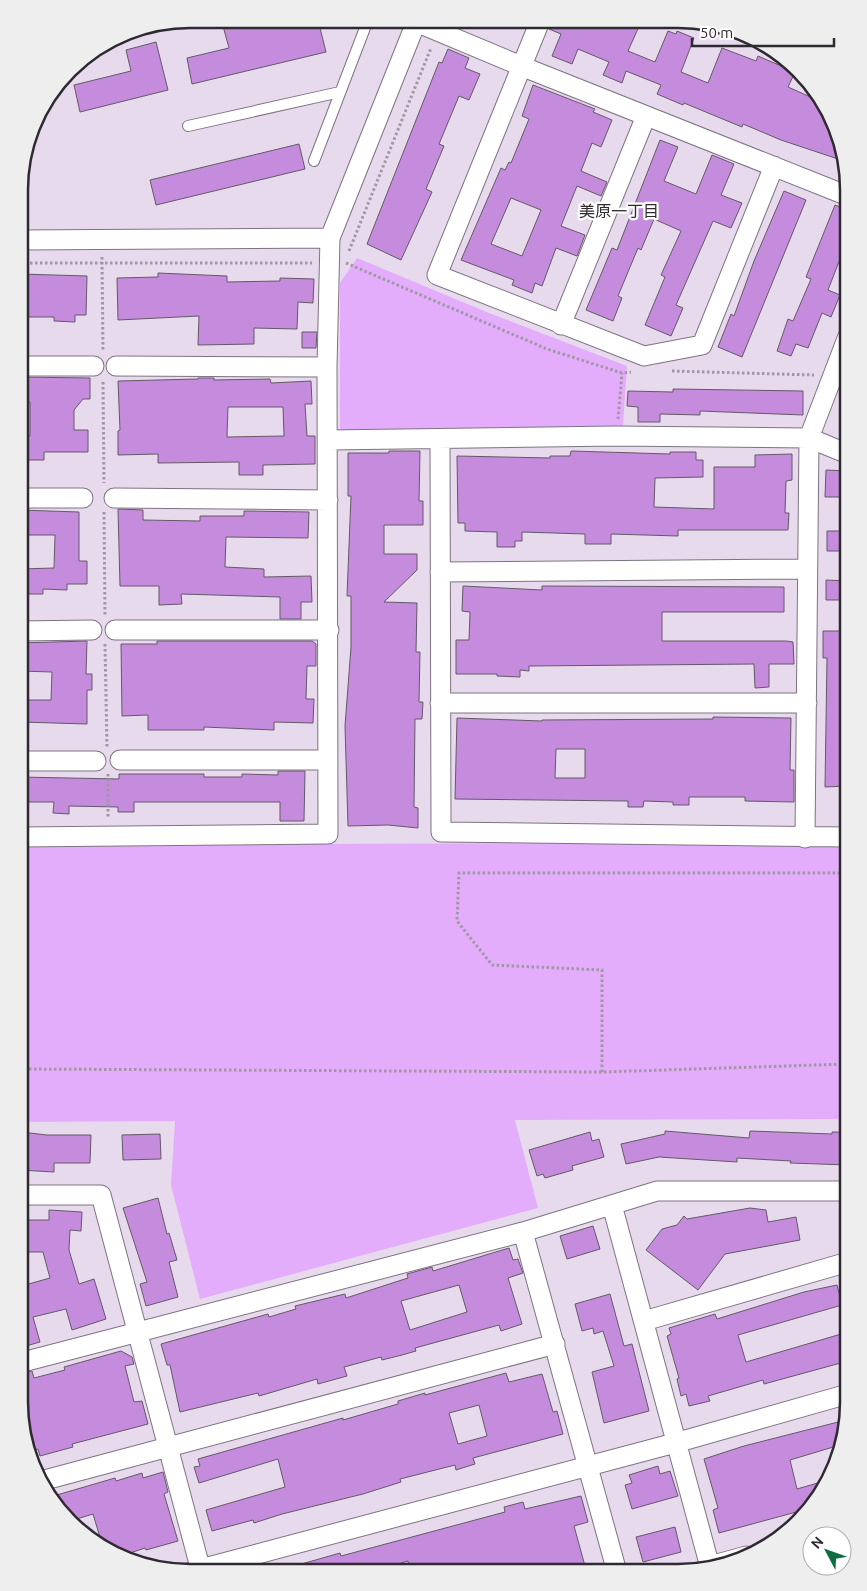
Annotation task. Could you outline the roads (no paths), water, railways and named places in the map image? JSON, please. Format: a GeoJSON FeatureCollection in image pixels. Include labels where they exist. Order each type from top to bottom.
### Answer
{"type":"FeatureCollection","features":[{"type":"Feature","properties":{"kind":"street"},"geometry":{"type":"LineString","coordinates":[[28,837],[328,834],[327,367],[330,238],[408,28]]}},
{"type":"Feature","properties":{"kind":"street"},"geometry":{"type":"LineString","coordinates":[[428,28],[840,193]]}},
{"type":"Feature","properties":{"kind":"street"},"geometry":{"type":"LineString","coordinates":[[537,28],[437,276],[644,356],[702,345],[774,166]]}},
{"type":"Feature","properties":{"kind":"street"},"geometry":{"type":"LineString","coordinates":[[561,325],[646,116]]}},
{"type":"Feature","properties":{"kind":"street"},"geometry":{"type":"LineString","coordinates":[[28,240],[330,238]]}},
{"type":"Feature","properties":{"kind":"street"},"geometry":{"type":"LineString","coordinates":[[805,838],[809,438],[840,359]]}},
{"type":"Feature","properties":{"kind":"street"},"geometry":{"type":"LineString","coordinates":[[28,366],[327,367]]}},
{"type":"Feature","properties":{"kind":"street"},"geometry":{"type":"LineString","coordinates":[[328,440],[440,440],[616,436],[809,438],[840,451]]}},
{"type":"Feature","properties":{"kind":"street"},"geometry":{"type":"LineString","coordinates":[[440,440],[441,832],[839,837]]}},
{"type":"Feature","properties":{"kind":"street"},"geometry":{"type":"LineString","coordinates":[[28,498],[83,498]]}},
{"type":"Feature","properties":{"kind":"street"},"geometry":{"type":"LineString","coordinates":[[107,498],[328,500]]}},
{"type":"Feature","properties":{"kind":"street"},"geometry":{"type":"LineString","coordinates":[[440,572],[807,569]]}},
{"type":"Feature","properties":{"kind":"street"},"geometry":{"type":"LineString","coordinates":[[28,631],[329,630]]}},
{"type":"Feature","properties":{"kind":"street"},"geometry":{"type":"LineString","coordinates":[[440,703],[807,703]]}},
{"type":"Feature","properties":{"kind":"street"},"geometry":{"type":"LineString","coordinates":[[28,761],[328,760]]}},
{"type":"Feature","properties":{"kind":"street"},"geometry":{"type":"LineString","coordinates":[[28,1361],[523,1232],[657,1191],[839,1191]]}},
{"type":"Feature","properties":{"kind":"street"},"geometry":{"type":"LineString","coordinates":[[28,1195],[101,1195],[197,1564]]}},
{"type":"Feature","properties":{"kind":"street"},"geometry":{"type":"LineString","coordinates":[[612,1205],[675,1443],[708,1560]]}},
{"type":"Feature","properties":{"kind":"street"},"geometry":{"type":"LineString","coordinates":[[523,1232],[615,1564]]}},
{"type":"Feature","properties":{"kind":"street"},"geometry":{"type":"LineString","coordinates":[[644,1321],[839,1265]]}},
{"type":"Feature","properties":{"kind":"street"},"geometry":{"type":"LineString","coordinates":[[48,1479],[555,1344]]}},
{"type":"Feature","properties":{"kind":"street"},"geometry":{"type":"LineString","coordinates":[[221,1564],[675,1443],[839,1397]]}},
{"type":"Feature","properties":{"kind":"lane"},"geometry":{"type":"LineString","coordinates":[[314,161],[365,28]]}},
{"type":"Feature","properties":{"kind":"lane"},"geometry":{"type":"LineString","coordinates":[[188,126],[340,92]]}},
{"type":"Feature","properties":{"kind":"district","name":"美原一丁目"},"geometry":{"type":"Point","coordinates":[619,211]}}]}
